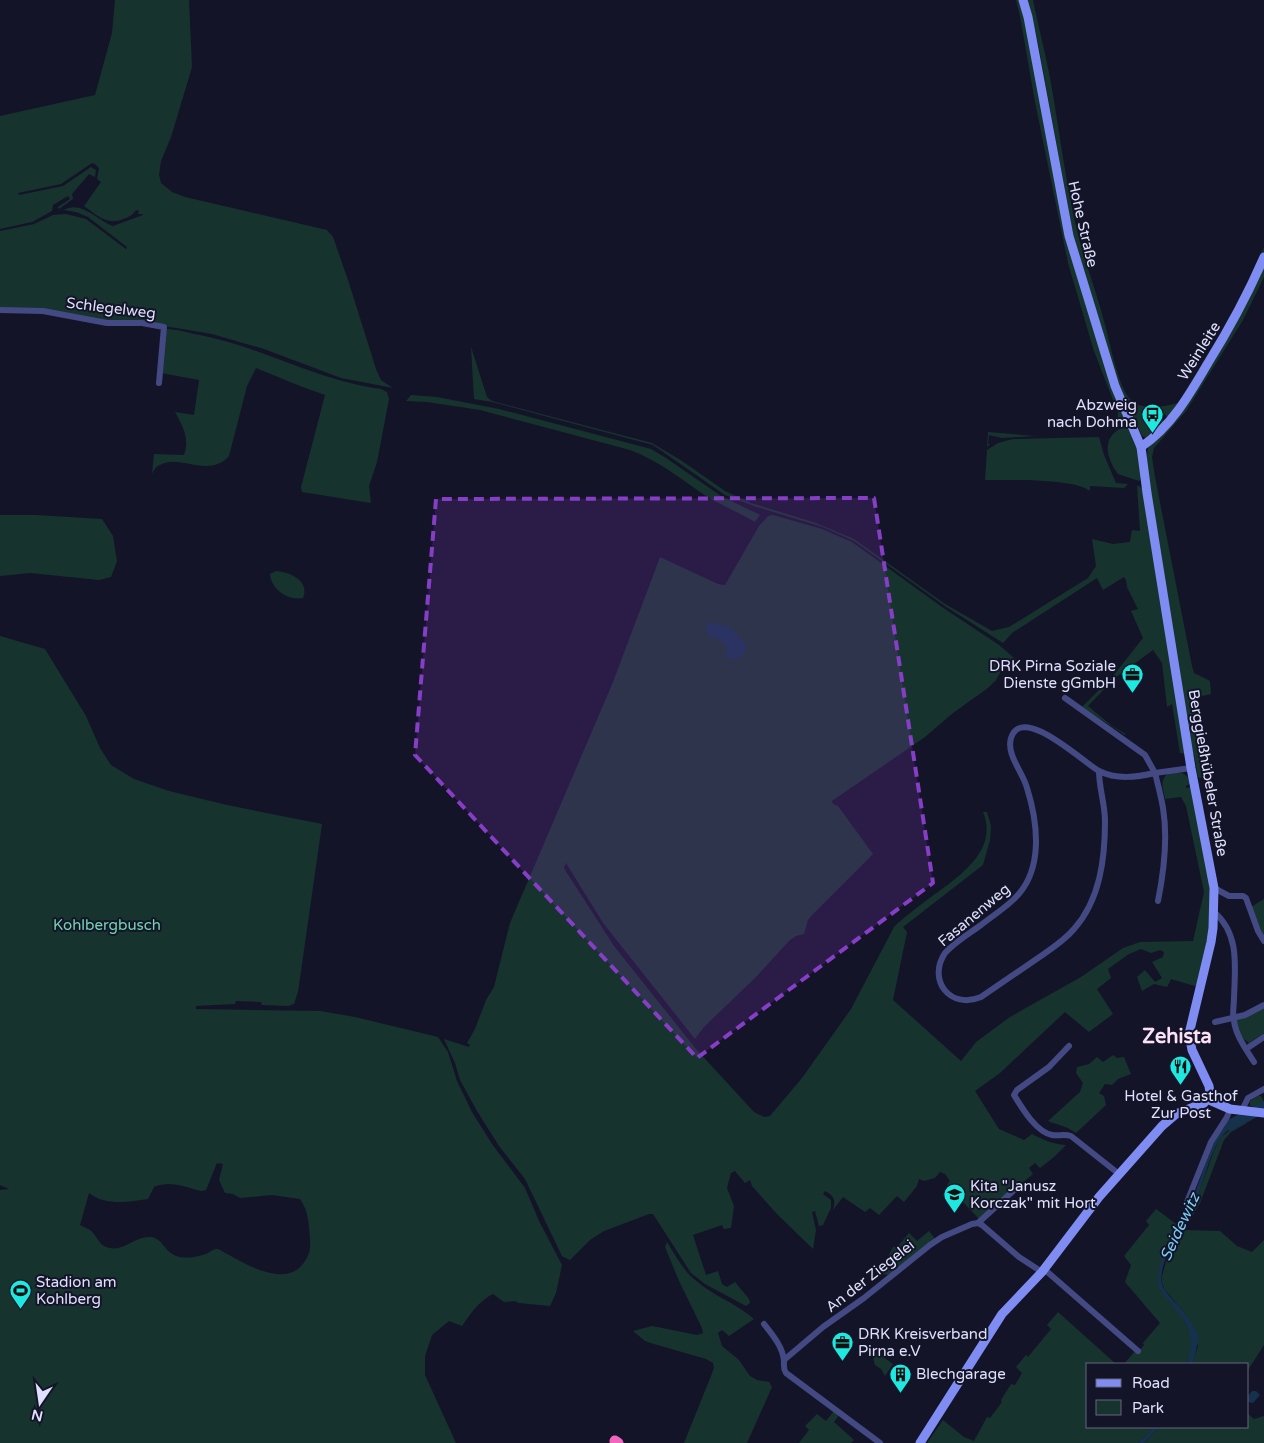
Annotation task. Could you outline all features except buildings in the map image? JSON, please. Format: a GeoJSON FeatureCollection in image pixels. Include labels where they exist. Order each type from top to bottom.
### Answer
{"type":"FeatureCollection","features":[{"type":"Feature","properties":{"kind":"main road","name":"Hohe Straße"},"geometry":{"type":"LineString","coordinates":[[1023,0],[1069,236],[1115,386],[1141,447]]}},
{"type":"Feature","properties":{"kind":"main road","name":"Weinleite"},"geometry":{"type":"LineString","coordinates":[[1141,447],[1160,432],[1180,408],[1236,316],[1264,258]]}},
{"type":"Feature","properties":{"kind":"main road","name":"Berggießhübeler Straße"},"geometry":{"type":"LineString","coordinates":[[1141,447],[1191,768],[1214,888],[1211,942],[1189,1034],[1192,1050],[1209,1086],[1210,1093],[1207,1099]]}},
{"type":"Feature","properties":{"kind":"main road"},"geometry":{"type":"LineString","coordinates":[[920,1443],[997,1321],[1043,1271],[1119,1174],[1162,1126],[1176,1114],[1204,1103],[1207,1099],[1230,1109],[1264,1112]]}},
{"type":"Feature","properties":{"kind":"street","name":"Schlegelweg"},"geometry":{"type":"LineString","coordinates":[[0,310],[43,311],[107,323],[142,323],[164,327],[159,383]]}},
{"type":"Feature","properties":{"kind":"street"},"geometry":{"type":"LineString","coordinates":[[1065,698],[1145,755],[1155,773],[1163,808],[1165,833],[1164,860],[1158,901]]}},
{"type":"Feature","properties":{"kind":"street","name":"Fasanenweg"},"geometry":{"type":"LineString","coordinates":[[1098,771],[1105,818],[1104,849],[1099,881],[1083,918],[1073,931],[1057,945],[981,997],[967,1001],[949,994],[942,986],[938,974],[943,956],[948,950],[1014,900],[1028,880],[1034,863],[1036,844],[1031,801],[1026,783],[1011,751],[1011,738],[1014,733],[1022,727],[1035,729],[1056,740],[1098,771],[1128,777],[1155,773]]}},
{"type":"Feature","properties":{"kind":"street"},"geometry":{"type":"LineString","coordinates":[[1155,773],[1191,768]]}},
{"type":"Feature","properties":{"kind":"street"},"geometry":{"type":"LineString","coordinates":[[1214,888],[1229,896],[1243,896],[1246,898],[1258,931],[1264,941]]}},
{"type":"Feature","properties":{"kind":"street"},"geometry":{"type":"LineString","coordinates":[[1214,912],[1223,920],[1233,941],[1235,982],[1233,1019],[1236,1031],[1254,1062]]}},
{"type":"Feature","properties":{"kind":"street"},"geometry":{"type":"LineString","coordinates":[[1215,1022],[1233,1019],[1264,1005]]}},
{"type":"Feature","properties":{"kind":"street"},"geometry":{"type":"LineString","coordinates":[[1246,1049],[1264,1037]]}},
{"type":"Feature","properties":{"kind":"street"},"geometry":{"type":"LineString","coordinates":[[1069,1046],[1049,1067],[1017,1090],[1014,1096],[1027,1116],[1046,1134],[1071,1136],[1119,1174]]}},
{"type":"Feature","properties":{"kind":"street"},"geometry":{"type":"LineString","coordinates":[[1245,1110],[1248,1098],[1264,1089]]}},
{"type":"Feature","properties":{"kind":"street"},"geometry":{"type":"LineString","coordinates":[[1187,1202],[1211,1142],[1230,1109]]}},
{"type":"Feature","properties":{"kind":"street","name":"An der Ziegelei"},"geometry":{"type":"LineString","coordinates":[[784,1360],[823,1327],[864,1298],[942,1237],[978,1223],[1013,1191]]}},
{"type":"Feature","properties":{"kind":"street"},"geometry":{"type":"LineString","coordinates":[[978,1223],[1019,1257],[1043,1271],[1138,1351]]}},
{"type":"Feature","properties":{"kind":"street"},"geometry":{"type":"LineString","coordinates":[[764,1324],[778,1344],[784,1360],[784,1370],[790,1377],[880,1443]]}},
{"type":"Feature","properties":{"kind":"highlighted area"},"geometry":{"type":"Polygon","coordinates":[[[874,498],[933,883],[697,1058],[415,755],[436,499],[874,498]]]}},
{"type":"Feature","properties":{"kind":"green space"},"geometry":{"type":"Polygon","coordinates":[[[115,0],[189,0],[192,67],[171,137],[161,161],[159,175],[161,183],[172,192],[185,197],[327,230],[333,237],[376,369],[381,380],[393,388],[341,378],[264,349],[212,334],[140,322],[113,321],[0,309],[0,231],[34,224],[53,215],[66,214],[86,219],[126,249],[127,247],[88,217],[64,210],[75,207],[81,208],[113,226],[143,215],[138,214],[139,211],[136,210],[132,215],[112,221],[98,216],[84,206],[101,182],[97,179],[99,168],[92,163],[61,184],[18,193],[19,195],[63,186],[91,167],[96,170],[95,177],[89,174],[72,194],[73,199],[59,209],[58,207],[70,199],[68,196],[53,205],[52,211],[32,222],[0,229],[0,116],[95,95],[112,33],[115,0]]]}},
{"type":"Feature","properties":{"kind":"green space"},"geometry":{"type":"Polygon","coordinates":[[[1016,0],[1020,0],[1024,17],[1060,207],[1125,421],[1113,429],[1117,424],[1118,413],[1094,351],[1068,263],[1016,0]]]}},
{"type":"Feature","properties":{"kind":"green space"},"geometry":{"type":"Polygon","coordinates":[[[1028,0],[1033,0],[1048,67],[1066,178],[1077,231],[1102,313],[1118,375],[1126,394],[1131,400],[1147,407],[1160,407],[1178,403],[1232,315],[1264,247],[1259,265],[1232,316],[1213,349],[1172,414],[1167,417],[1165,414],[1162,415],[1164,424],[1147,438],[1142,436],[1118,383],[1073,234],[1038,43],[1028,0]]]}},
{"type":"Feature","properties":{"kind":"green space"},"geometry":{"type":"Polygon","coordinates":[[[1264,265],[1264,277],[1243,320],[1186,411],[1154,448],[1152,457],[1192,666],[1194,673],[1210,681],[1211,694],[1197,697],[1198,711],[1194,712],[1203,777],[1201,778],[1198,777],[1194,754],[1192,753],[1151,494],[1147,462],[1148,450],[1151,443],[1161,436],[1264,265]]]}},
{"type":"Feature","properties":{"kind":"green space"},"geometry":{"type":"Polygon","coordinates":[[[166,329],[223,340],[312,372],[387,392],[389,399],[377,462],[369,486],[371,503],[302,492],[301,487],[325,395],[256,368],[247,386],[229,456],[221,462],[203,466],[168,462],[157,466],[152,474],[154,454],[184,455],[186,438],[175,412],[194,415],[199,380],[161,373],[166,329]]]}},
{"type":"Feature","properties":{"kind":"green space"},"geometry":{"type":"Polygon","coordinates":[[[471,347],[487,397],[492,401],[652,443],[725,491],[751,503],[816,523],[854,539],[945,604],[992,631],[1009,627],[1088,578],[1096,566],[1092,539],[1113,544],[1130,542],[1132,530],[1140,531],[1137,485],[1143,489],[1186,754],[1180,753],[1172,704],[1167,707],[1162,663],[1153,650],[1115,678],[1088,706],[1125,735],[1082,707],[1113,676],[1143,638],[1131,611],[1138,609],[1124,577],[1103,590],[1097,578],[1012,633],[1003,643],[945,606],[854,541],[823,527],[725,495],[653,445],[492,402],[474,399],[471,347]]]}},
{"type":"Feature","properties":{"kind":"green space"},"geometry":{"type":"Polygon","coordinates":[[[411,395],[437,397],[499,409],[651,449],[721,496],[760,515],[755,522],[709,498],[659,464],[630,450],[480,410],[427,402],[406,401],[411,395]]]}},
{"type":"Feature","properties":{"kind":"green space"},"geometry":{"type":"Polygon","coordinates":[[[1126,426],[1130,428],[1138,448],[1142,477],[1139,481],[1118,474],[1108,453],[1109,440],[1112,435],[1126,426]]]}},
{"type":"Feature","properties":{"kind":"green space"},"geometry":{"type":"Polygon","coordinates":[[[988,432],[1035,436],[1002,438],[989,435],[988,444],[990,444],[987,447],[988,432]]]}},
{"type":"Feature","properties":{"kind":"green space"},"geometry":{"type":"Polygon","coordinates":[[[1099,437],[1104,455],[1116,483],[1128,484],[1124,488],[1090,486],[1090,491],[1082,487],[1056,482],[985,480],[987,450],[998,443],[1013,439],[1099,437]]]}},
{"type":"Feature","properties":{"kind":"green space"},"geometry":{"type":"Polygon","coordinates":[[[0,515],[102,519],[113,536],[117,561],[111,577],[99,580],[30,573],[0,576],[0,515]]]}},
{"type":"Feature","properties":{"kind":"green space"},"geometry":{"type":"Polygon","coordinates":[[[773,515],[822,529],[852,542],[942,607],[999,645],[1020,663],[1015,665],[998,657],[1000,673],[988,688],[953,713],[925,737],[832,801],[833,804],[838,806],[873,854],[813,914],[808,920],[804,934],[796,936],[789,941],[755,978],[704,1027],[695,1039],[603,923],[566,863],[564,868],[614,946],[696,1049],[754,1112],[764,1117],[770,1116],[802,1078],[851,1009],[894,927],[955,879],[974,860],[986,838],[987,825],[983,812],[987,812],[991,826],[990,840],[983,865],[903,927],[907,932],[893,1000],[961,1061],[976,1042],[1010,1017],[1081,977],[1123,948],[1140,942],[1193,941],[1204,892],[1186,806],[1181,797],[1165,799],[1163,782],[1168,773],[1182,773],[1187,776],[1191,783],[1186,788],[1192,787],[1204,850],[1209,882],[1210,922],[1198,987],[1171,979],[1167,987],[1154,984],[1142,991],[1137,977],[1145,970],[1155,982],[1162,978],[1152,962],[1163,957],[1164,952],[1160,950],[1151,953],[1141,949],[1129,954],[1108,969],[1111,978],[1097,989],[1113,1014],[1089,1032],[1065,1012],[1000,1073],[975,1091],[999,1129],[1024,1140],[1032,1134],[1057,1144],[1066,1145],[1040,1168],[1035,1163],[1029,1168],[1033,1174],[979,1219],[947,1185],[950,1181],[945,1174],[940,1172],[935,1178],[924,1181],[919,1179],[917,1186],[904,1202],[897,1196],[879,1215],[870,1208],[865,1212],[843,1197],[833,1210],[834,1198],[825,1191],[823,1194],[831,1200],[831,1208],[823,1225],[819,1226],[815,1211],[812,1212],[816,1230],[813,1249],[777,1214],[752,1186],[750,1180],[745,1183],[735,1171],[731,1173],[727,1188],[734,1206],[731,1228],[724,1229],[722,1225],[693,1235],[706,1275],[718,1271],[722,1284],[727,1287],[735,1282],[749,1299],[750,1303],[746,1306],[705,1284],[691,1273],[653,1214],[604,1231],[590,1240],[570,1260],[562,1256],[525,1179],[499,1146],[460,1080],[455,1063],[444,1039],[469,1047],[470,1045],[467,1043],[475,1029],[486,1000],[494,987],[510,923],[613,682],[660,557],[718,584],[725,585],[759,526],[768,516],[773,515]]]}},
{"type":"Feature","properties":{"kind":"green space"},"geometry":{"type":"Polygon","coordinates":[[[276,571],[287,573],[301,582],[304,587],[303,598],[292,598],[277,589],[271,580],[270,574],[276,571]]]}},
{"type":"Feature","properties":{"kind":"green space","name":"Kohlbergbusch"},"geometry":{"type":"Polygon","coordinates":[[[0,636],[45,649],[86,716],[100,748],[111,765],[134,779],[169,791],[227,805],[322,824],[298,992],[294,1004],[288,1006],[262,1005],[261,1002],[236,1001],[235,1004],[196,1006],[196,1009],[320,1011],[355,1017],[438,1037],[448,1052],[457,1081],[472,1112],[492,1144],[525,1188],[539,1221],[562,1265],[556,1293],[550,1306],[515,1301],[504,1302],[493,1294],[479,1304],[462,1326],[449,1321],[432,1335],[425,1356],[425,1375],[456,1443],[0,1443],[0,1190],[9,1189],[0,1185],[0,636]],[[217,1163],[206,1190],[201,1191],[166,1184],[154,1187],[148,1199],[125,1202],[102,1200],[89,1193],[80,1225],[90,1230],[103,1245],[110,1248],[120,1247],[145,1237],[150,1237],[160,1242],[178,1257],[196,1257],[218,1249],[260,1270],[283,1274],[294,1272],[308,1256],[310,1247],[308,1219],[300,1199],[272,1195],[240,1198],[233,1194],[225,1193],[219,1180],[223,1164],[217,1163]]]}},
{"type":"Feature","properties":{"kind":"green space"},"geometry":{"type":"Polygon","coordinates":[[[1264,899],[1264,939],[1251,907],[1264,899]]]}},
{"type":"Feature","properties":{"kind":"green space"},"geometry":{"type":"Polygon","coordinates":[[[1264,1006],[1264,1033],[1249,1043],[1241,1037],[1234,1019],[1264,1006]]]}},
{"type":"Feature","properties":{"kind":"green space"},"geometry":{"type":"Polygon","coordinates":[[[1113,1055],[1117,1058],[1124,1057],[1131,1074],[1118,1079],[1112,1085],[1105,1084],[1099,1093],[1104,1096],[1106,1105],[1076,1133],[1066,1127],[1048,1121],[1080,1092],[1083,1083],[1076,1073],[1077,1067],[1089,1064],[1097,1057],[1103,1062],[1113,1055]]]}},
{"type":"Feature","properties":{"kind":"green space"},"geometry":{"type":"Polygon","coordinates":[[[1261,1096],[1264,1102],[1255,1107],[1250,1106],[1250,1101],[1261,1096]]]}},
{"type":"Feature","properties":{"kind":"green space"},"geometry":{"type":"Polygon","coordinates":[[[1239,1123],[1247,1123],[1231,1132],[1224,1140],[1200,1203],[1184,1230],[1220,1231],[1237,1246],[1252,1252],[1264,1240],[1264,1345],[1249,1368],[1249,1363],[1193,1363],[1198,1346],[1184,1312],[1165,1290],[1162,1283],[1169,1251],[1195,1203],[1221,1137],[1239,1123]]]}},
{"type":"Feature","properties":{"kind":"green space"},"geometry":{"type":"Polygon","coordinates":[[[1156,1209],[1179,1226],[1165,1254],[1158,1284],[1178,1311],[1190,1334],[1191,1347],[1187,1363],[1125,1363],[1135,1351],[1138,1352],[1160,1323],[1125,1282],[1131,1265],[1124,1256],[1149,1225],[1146,1221],[1156,1209]]]}},
{"type":"Feature","properties":{"kind":"green space"},"geometry":{"type":"Polygon","coordinates":[[[929,1231],[935,1239],[888,1275],[883,1274],[884,1264],[893,1247],[897,1247],[909,1233],[917,1241],[929,1231]]]}},
{"type":"Feature","properties":{"kind":"green space"},"geometry":{"type":"Polygon","coordinates":[[[667,1242],[683,1267],[695,1280],[754,1319],[729,1336],[722,1330],[718,1333],[722,1346],[739,1360],[750,1376],[757,1380],[769,1382],[772,1387],[747,1443],[684,1443],[714,1368],[713,1363],[706,1359],[645,1341],[633,1331],[652,1326],[697,1335],[703,1333],[665,1247],[667,1242]]]}},
{"type":"Feature","properties":{"kind":"green space"},"geometry":{"type":"Polygon","coordinates":[[[1058,1312],[1115,1363],[1086,1363],[1086,1428],[1153,1428],[1138,1443],[927,1443],[943,1420],[964,1437],[974,1441],[987,1417],[990,1418],[1002,1402],[1001,1400],[1011,1384],[1015,1385],[1022,1373],[1016,1367],[1026,1355],[1028,1357],[1051,1329],[1047,1325],[1058,1312]]]}},
{"type":"Feature","properties":{"kind":"green space"},"geometry":{"type":"Polygon","coordinates":[[[876,1352],[893,1364],[885,1376],[881,1369],[875,1365],[873,1357],[876,1352]]]}},
{"type":"Feature","properties":{"kind":"green space"},"geometry":{"type":"Polygon","coordinates":[[[834,1411],[839,1415],[834,1422],[854,1440],[851,1443],[799,1443],[809,1430],[805,1426],[817,1414],[826,1421],[834,1411]]]}},
{"type":"Feature","properties":{"kind":"green space"},"geometry":{"type":"Polygon","coordinates":[[[1249,1415],[1254,1419],[1264,1416],[1264,1443],[1144,1443],[1160,1428],[1249,1428],[1249,1415]]]}},
{"type":"Feature","properties":{"kind":"water"},"geometry":{"type":"Polygon","coordinates":[[[712,622],[729,627],[747,645],[740,657],[734,659],[727,658],[725,643],[708,635],[707,625],[712,622]]]}},
{"type":"Feature","properties":{"kind":"water"},"geometry":{"type":"Polygon","coordinates":[[[1239,1116],[1252,1120],[1231,1128],[1220,1139],[1212,1154],[1191,1212],[1168,1253],[1162,1274],[1162,1284],[1168,1295],[1188,1317],[1199,1337],[1193,1363],[1187,1363],[1190,1353],[1188,1329],[1158,1285],[1159,1271],[1165,1250],[1195,1193],[1207,1158],[1219,1133],[1239,1116]]]}},
{"type":"Feature","properties":{"kind":"water"},"geometry":{"type":"Polygon","coordinates":[[[1252,1391],[1256,1391],[1260,1395],[1253,1403],[1249,1402],[1249,1395],[1252,1391]]]}},
{"type":"Feature","properties":{"kind":"water"},"geometry":{"type":"Polygon","coordinates":[[[1153,1428],[1160,1428],[1144,1443],[1138,1443],[1153,1428]]]}},
{"type":"Feature","properties":{"kind":"waterway","name":"Seidewitz"},"geometry":{"type":"LineString","coordinates":[[1230,1125],[1264,1107]]}},
{"type":"Feature","properties":{"kind":"place","name":"Abzweig nach Dohma"},"geometry":{"type":"Point","coordinates":[1153,433]}},
{"type":"Feature","properties":{"kind":"place","name":"DRK Pirna Soziale Dienste gGmbH"},"geometry":{"type":"Point","coordinates":[1132,694]}},
{"type":"Feature","properties":{"kind":"place","name":"Hotel & Gasthof Zur Post"},"geometry":{"type":"Point","coordinates":[1181,1086]}},
{"type":"Feature","properties":{"kind":"place","name":"Kita \"Janusz Korczak\" mit Hort"},"geometry":{"type":"Point","coordinates":[954,1214]}},
{"type":"Feature","properties":{"kind":"place","name":"Stadion am Kohlberg"},"geometry":{"type":"Point","coordinates":[20,1310]}},
{"type":"Feature","properties":{"kind":"place","name":"DRK Kreisverband Pirna e.V"},"geometry":{"type":"Point","coordinates":[842,1362]}},
{"type":"Feature","properties":{"kind":"place","name":"Blechgarage"},"geometry":{"type":"Point","coordinates":[900,1393]}},
{"type":"Feature","properties":{"kind":"district","name":"Zehista"},"geometry":{"type":"Point","coordinates":[1177,1037]}}]}
